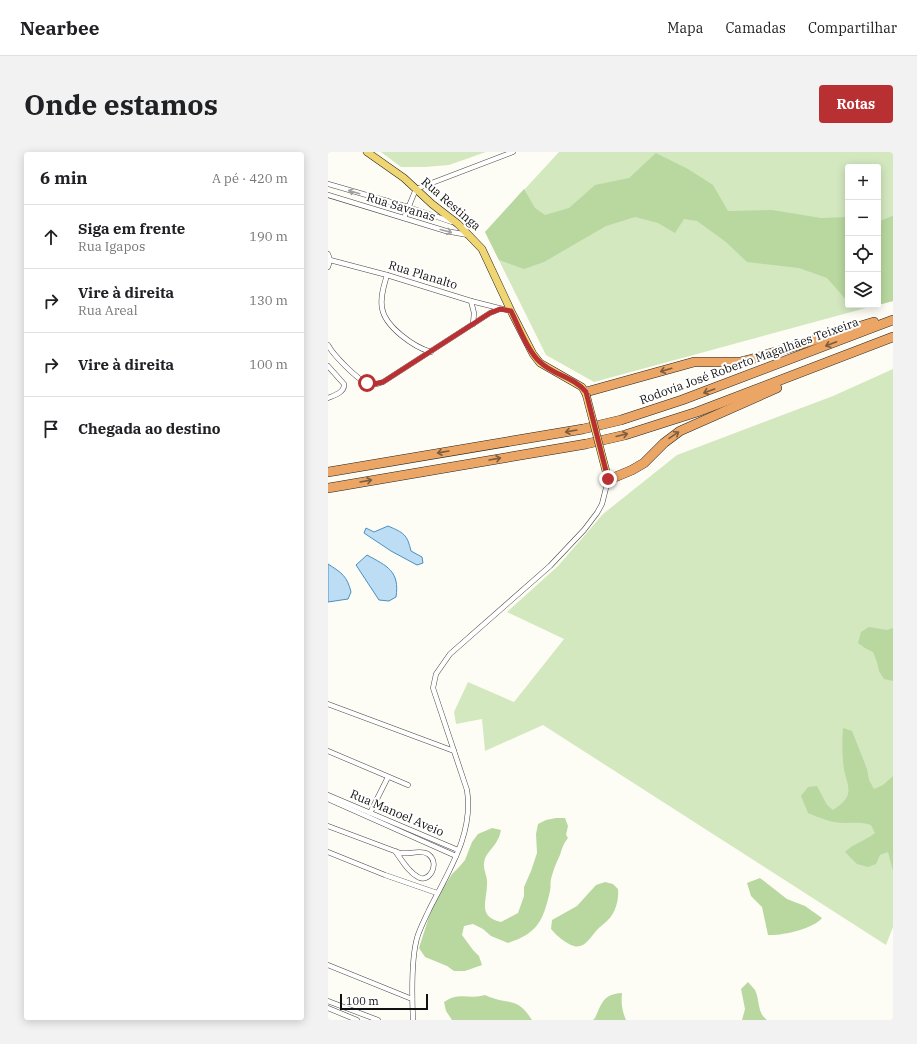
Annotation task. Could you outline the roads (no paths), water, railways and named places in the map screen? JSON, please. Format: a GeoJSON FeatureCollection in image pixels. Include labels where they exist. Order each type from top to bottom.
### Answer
{"type":"FeatureCollection","features":[{"type":"Feature","properties":{"kind":"highway"},"geometry":{"type":"LineString","coordinates":[[586,393],[694,362],[740,362],[752,359],[893,316]]}},
{"type":"Feature","properties":{"kind":"highway","name":"Rodovia José Roberto Magalhães Teixeira"},"geometry":{"type":"LineString","coordinates":[[328,472],[583,428],[621,420],[656,410],[703,393],[893,320]]}},
{"type":"Feature","properties":{"kind":"highway"},"geometry":{"type":"LineString","coordinates":[[328,488],[586,444],[664,424],[728,401],[893,337]]}},
{"type":"Feature","properties":{"kind":"highway"},"geometry":{"type":"LineString","coordinates":[[608,479],[632,470],[644,463],[664,443],[680,431],[755,399],[850,354]]}},
{"type":"Feature","properties":{"kind":"main road","name":"Rua Restinga"},"geometry":{"type":"LineString","coordinates":[[367,152],[404,178],[432,204],[458,224],[482,249],[533,354],[540,363],[577,384],[586,393]]}},
{"type":"Feature","properties":{"kind":"main road"},"geometry":{"type":"LineString","coordinates":[[586,393],[608,479]]}},
{"type":"Feature","properties":{"kind":"street"},"geometry":{"type":"LineString","coordinates":[[404,218],[416,189],[513,152]]}},
{"type":"Feature","properties":{"kind":"street","name":"Rua Savanas"},"geometry":{"type":"LineString","coordinates":[[328,184],[408,207],[458,224]]}},
{"type":"Feature","properties":{"kind":"street","name":"Rua Savanas"},"geometry":{"type":"LineString","coordinates":[[328,195],[446,231],[468,235]]}},
{"type":"Feature","properties":{"kind":"street"},"geometry":{"type":"LineString","coordinates":[[328,254],[330,260],[328,267]]}},
{"type":"Feature","properties":{"kind":"street","name":"Rua Planalto"},"geometry":{"type":"LineString","coordinates":[[330,260],[511,311]]}},
{"type":"Feature","properties":{"kind":"street"},"geometry":{"type":"LineString","coordinates":[[387,275],[381,294],[382,308],[389,324],[414,344],[431,352]]}},
{"type":"Feature","properties":{"kind":"street"},"geometry":{"type":"LineString","coordinates":[[471,300],[474,313],[473,324]]}},
{"type":"Feature","properties":{"kind":"street"},"geometry":{"type":"LineString","coordinates":[[328,345],[331,351],[344,364],[367,383],[374,384],[383,382],[490,313],[500,309]]}},
{"type":"Feature","properties":{"kind":"street"},"geometry":{"type":"LineString","coordinates":[[328,366],[345,387],[343,390],[328,398]]}},
{"type":"Feature","properties":{"kind":"street"},"geometry":{"type":"LineString","coordinates":[[413,1020],[412,999],[417,938],[437,893],[456,856],[465,832],[469,801],[467,790],[433,688],[436,674],[450,654],[567,549],[597,513],[602,504],[608,479]]}},
{"type":"Feature","properties":{"kind":"street"},"geometry":{"type":"LineString","coordinates":[[328,704],[454,751]]}},
{"type":"Feature","properties":{"kind":"street"},"geometry":{"type":"LineString","coordinates":[[328,751],[408,785]]}},
{"type":"Feature","properties":{"kind":"street"},"geometry":{"type":"LineString","coordinates":[[370,813],[388,777]]}},
{"type":"Feature","properties":{"kind":"street","name":"Rua Manoel Aveio"},"geometry":{"type":"LineString","coordinates":[[328,795],[458,850]]}},
{"type":"Feature","properties":{"kind":"street"},"geometry":{"type":"LineString","coordinates":[[328,799],[456,856]]}},
{"type":"Feature","properties":{"kind":"street"},"geometry":{"type":"LineString","coordinates":[[328,826],[396,851],[407,854],[424,852],[428,854],[434,860],[432,871],[428,877],[418,877],[408,868],[396,851]]}},
{"type":"Feature","properties":{"kind":"street"},"geometry":{"type":"LineString","coordinates":[[328,852],[385,875],[437,893]]}},
{"type":"Feature","properties":{"kind":"street"},"geometry":{"type":"LineString","coordinates":[[328,966],[412,999]]}},
{"type":"Feature","properties":{"kind":"street"},"geometry":{"type":"LineString","coordinates":[[328,1001],[378,1020]]}},
{"type":"Feature","properties":{"kind":"street"},"geometry":{"type":"LineString","coordinates":[[328,1008],[357,1020]]}},
{"type":"Feature","properties":{"kind":"water"},"geometry":{"type":"Polygon","coordinates":[[[388,526],[398,530],[406,537],[411,551],[422,557],[423,563],[417,565],[391,551],[364,533],[366,528],[374,532],[388,526]]]}},
{"type":"Feature","properties":{"kind":"water"},"geometry":{"type":"Polygon","coordinates":[[[367,555],[386,566],[394,575],[397,588],[396,597],[389,601],[379,600],[356,565],[367,555]]]}},
{"type":"Feature","properties":{"kind":"water"},"geometry":{"type":"Polygon","coordinates":[[[328,564],[346,578],[351,592],[348,599],[328,602],[328,564]]]}}]}
